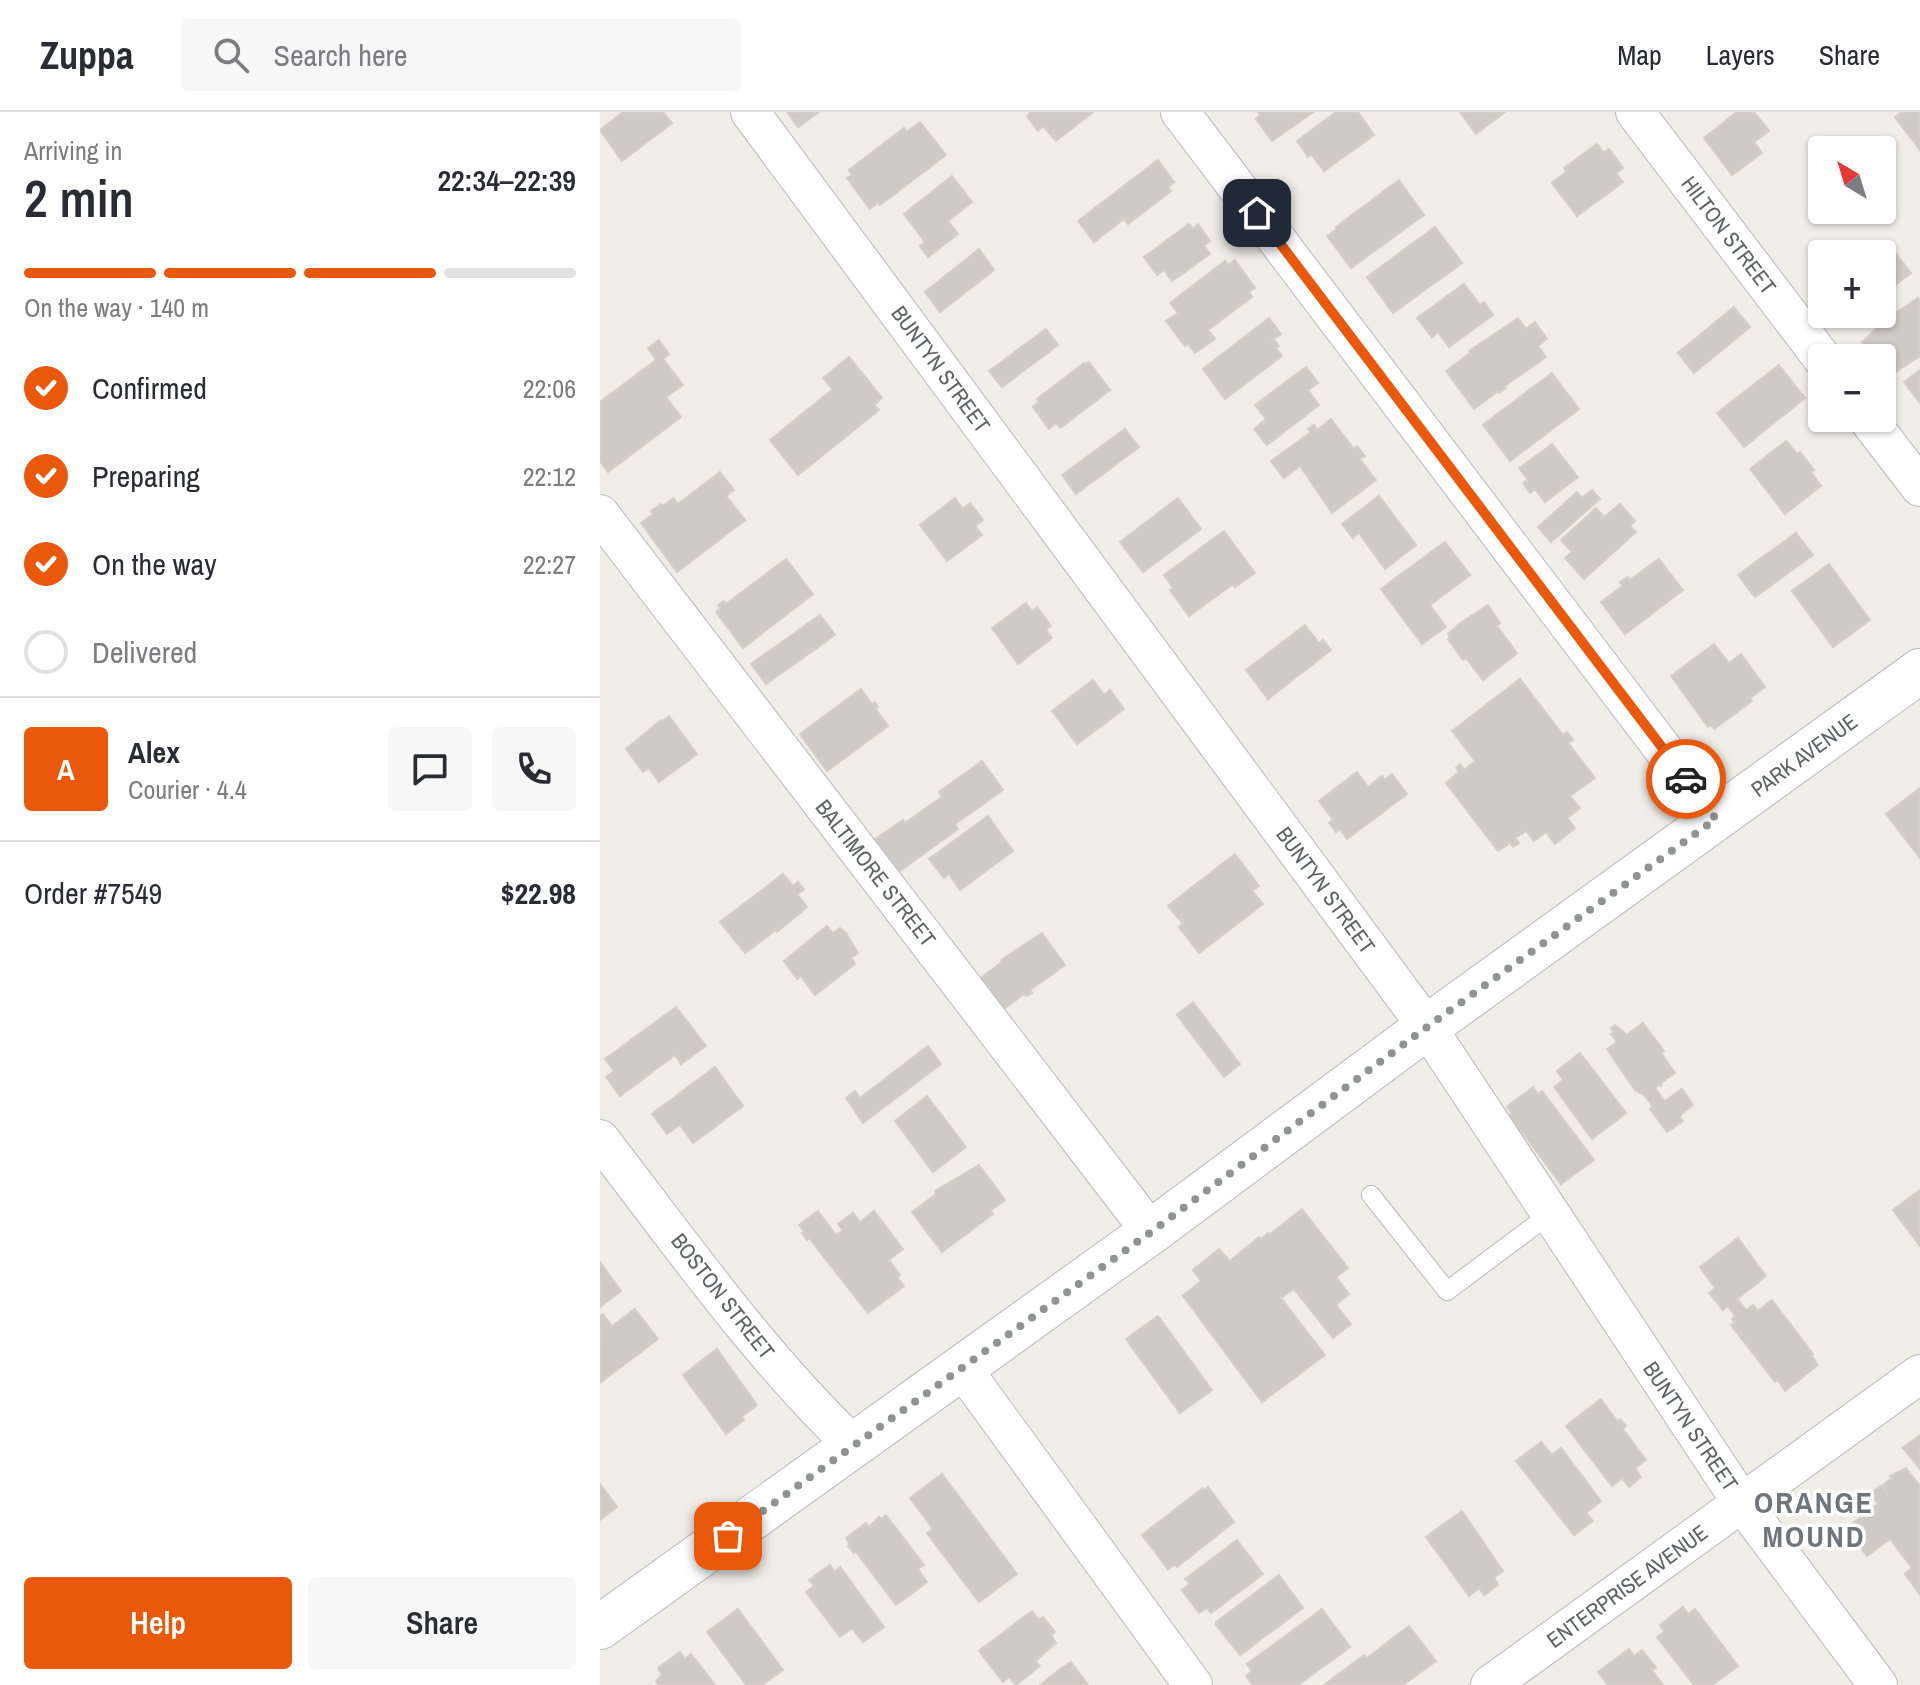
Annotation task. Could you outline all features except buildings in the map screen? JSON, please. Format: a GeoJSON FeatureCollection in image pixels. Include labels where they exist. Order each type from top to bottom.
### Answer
{"type":"FeatureCollection","features":[{"type":"Feature","properties":{"kind":"main road","name":"PARK AVENUE"},"geometry":{"type":"LineString","coordinates":[[600,1627],[1151,1232],[1427,1027],[1920,671]]}},
{"type":"Feature","properties":{"kind":"street","name":"BUNTYN STREET"},"geometry":{"type":"LineString","coordinates":[[750,112],[1427,1027],[1742,1503],[1878,1685]]}},
{"type":"Feature","properties":{"kind":"street"},"geometry":{"type":"LineString","coordinates":[[1180,112],[1716,819]]}},
{"type":"Feature","properties":{"kind":"street","name":"HILTON STREET"},"geometry":{"type":"LineString","coordinates":[[1635,112],[1811,344]]}},
{"type":"Feature","properties":{"kind":"street"},"geometry":{"type":"LineString","coordinates":[[1878,432],[1920,487]]}},
{"type":"Feature","properties":{"kind":"street","name":"BALTIMORE STREET"},"geometry":{"type":"LineString","coordinates":[[600,514],[1151,1232]]}},
{"type":"Feature","properties":{"kind":"street","name":"BOSTON STREET"},"geometry":{"type":"LineString","coordinates":[[600,1139],[738,1318],[813,1407],[854,1446]]}},
{"type":"Feature","properties":{"kind":"street"},"geometry":{"type":"LineString","coordinates":[[962,1368],[1193,1685]]}},
{"type":"Feature","properties":{"kind":"street","name":"ENTERPRISE AVENUE"},"geometry":{"type":"LineString","coordinates":[[1490,1685],[1920,1374]]}},
{"type":"Feature","properties":{"kind":"lane"},"geometry":{"type":"LineString","coordinates":[[1371,1195],[1447,1291],[1550,1214]]}},
{"type":"Feature","properties":{"kind":"way so far"},"geometry":{"type":"LineString","coordinates":[[728,1536],[1151,1232],[1427,1027],[1716,819],[1686,779]]}},
{"type":"Feature","properties":{"kind":"district","name":"ORANGE MOUND"},"geometry":{"type":"Point","coordinates":[1814,1519]}},
{"type":"Feature","properties":{"kind":"route"},"geometry":{"type":"LineString","coordinates":[[1257,213],[1686,779]]}}]}
